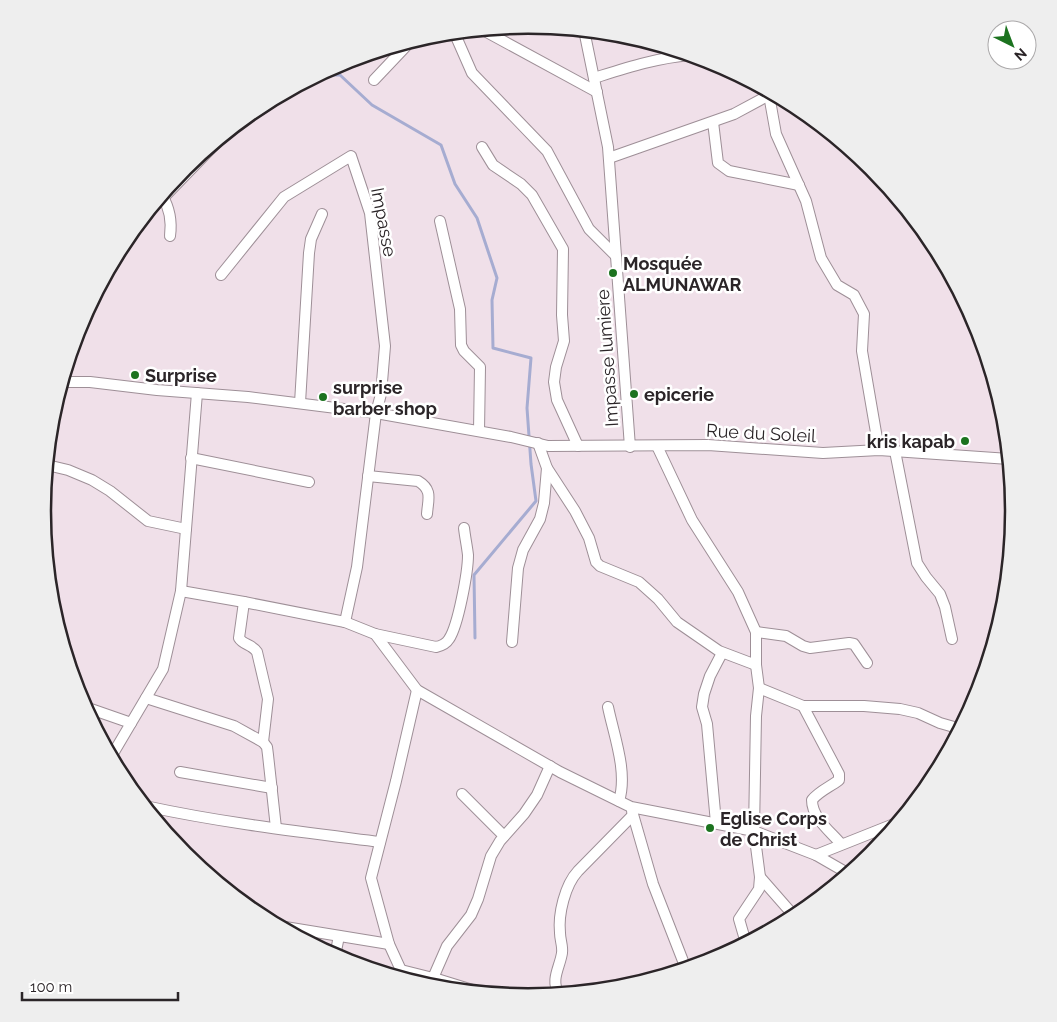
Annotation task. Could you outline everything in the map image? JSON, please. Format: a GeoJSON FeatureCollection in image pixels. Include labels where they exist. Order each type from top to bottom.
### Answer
{"type":"FeatureCollection","features":[{"type":"Feature","properties":{"kind":"street"},"geometry":{"type":"LineString","coordinates":[[492,35],[596,92]]}},
{"type":"Feature","properties":{"kind":"street","name":"Impasse lumiere"},"geometry":{"type":"LineString","coordinates":[[586,37],[608,147],[630,446]]}},
{"type":"Feature","properties":{"kind":"street"},"geometry":{"type":"LineString","coordinates":[[457,39],[472,73],[547,151],[589,229],[616,256]]}},
{"type":"Feature","properties":{"kind":"street"},"geometry":{"type":"LineString","coordinates":[[374,80],[401,51]]}},
{"type":"Feature","properties":{"kind":"street"},"geometry":{"type":"LineString","coordinates":[[594,78],[644,62],[672,56]]}},
{"type":"Feature","properties":{"kind":"street"},"geometry":{"type":"LineString","coordinates":[[609,158],[734,114],[765,97]]}},
{"type":"Feature","properties":{"kind":"street"},"geometry":{"type":"LineString","coordinates":[[772,101],[776,134],[806,202],[821,258],[837,285],[854,295],[864,314],[862,351],[879,450]]}},
{"type":"Feature","properties":{"kind":"street"},"geometry":{"type":"LineString","coordinates":[[713,122],[718,163],[720,166],[729,171],[799,185]]}},
{"type":"Feature","properties":{"kind":"street"},"geometry":{"type":"LineString","coordinates":[[482,147],[497,169],[521,184],[532,194],[563,249],[562,316],[564,341],[556,367],[554,382],[557,400],[578,446]]}},
{"type":"Feature","properties":{"kind":"street","name":"Impasse"},"geometry":{"type":"LineString","coordinates":[[221,275],[284,197],[351,156],[370,213],[385,346],[381,394],[376,413]]}},
{"type":"Feature","properties":{"kind":"street"},"geometry":{"type":"LineString","coordinates":[[165,202],[170,216],[170,236]]}},
{"type":"Feature","properties":{"kind":"street"},"geometry":{"type":"LineString","coordinates":[[300,403],[309,253],[311,239],[322,214]]}},
{"type":"Feature","properties":{"kind":"street"},"geometry":{"type":"LineString","coordinates":[[440,221],[460,309],[461,345],[464,351],[480,367],[479,431]]}},
{"type":"Feature","properties":{"kind":"street","name":"Rue du Soleil"},"geometry":{"type":"LineString","coordinates":[[70,382],[90,382],[300,403],[376,413],[511,436],[548,446],[708,445],[823,453],[879,450],[1003,459]]}},
{"type":"Feature","properties":{"kind":"street"},"geometry":{"type":"LineString","coordinates":[[115,751],[163,670],[181,591],[196,393]]}},
{"type":"Feature","properties":{"kind":"street"},"geometry":{"type":"LineString","coordinates":[[345,622],[357,567],[376,413]]}},
{"type":"Feature","properties":{"kind":"street"},"geometry":{"type":"LineString","coordinates":[[538,443],[547,468],[580,520],[589,538],[596,562],[600,566],[639,582],[658,599],[677,622],[722,653],[756,665]]}},
{"type":"Feature","properties":{"kind":"street"},"geometry":{"type":"LineString","coordinates":[[657,446],[692,520],[738,592],[756,632],[756,665],[759,688],[756,716],[754,831],[760,877],[759,889],[739,919],[744,937]]}},
{"type":"Feature","properties":{"kind":"street"},"geometry":{"type":"LineString","coordinates":[[895,451],[917,563],[940,594],[952,639]]}},
{"type":"Feature","properties":{"kind":"street"},"geometry":{"type":"LineString","coordinates":[[191,458],[309,482]]}},
{"type":"Feature","properties":{"kind":"street"},"geometry":{"type":"LineString","coordinates":[[53,467],[68,470],[92,480],[148,521],[186,529]]}},
{"type":"Feature","properties":{"kind":"street"},"geometry":{"type":"LineString","coordinates":[[512,642],[518,568],[523,550],[540,519],[544,502],[547,468]]}},
{"type":"Feature","properties":{"kind":"street"},"geometry":{"type":"LineString","coordinates":[[368,476],[418,482],[425,486],[429,492],[427,514]]}},
{"type":"Feature","properties":{"kind":"street"},"geometry":{"type":"LineString","coordinates":[[181,591],[345,622],[375,634],[436,647],[443,645],[449,640],[460,605],[468,556],[464,528]]}},
{"type":"Feature","properties":{"kind":"street"},"geometry":{"type":"LineString","coordinates":[[244,602],[239,638],[255,649],[268,699],[263,742],[268,755],[276,828]]}},
{"type":"Feature","properties":{"kind":"street"},"geometry":{"type":"LineString","coordinates":[[756,632],[786,636],[810,648],[854,644],[867,663]]}},
{"type":"Feature","properties":{"kind":"street"},"geometry":{"type":"LineString","coordinates":[[375,634],[416,690],[550,766],[619,801],[632,811],[716,823],[754,831],[816,855],[843,870]]}},
{"type":"Feature","properties":{"kind":"street"},"geometry":{"type":"LineString","coordinates":[[716,823],[707,724],[702,707],[710,676],[722,653]]}},
{"type":"Feature","properties":{"kind":"street"},"geometry":{"type":"LineString","coordinates":[[759,688],[803,706],[864,706],[900,709],[918,713],[940,723],[955,726]]}},
{"type":"Feature","properties":{"kind":"street"},"geometry":{"type":"LineString","coordinates":[[401,971],[389,944],[371,878],[416,690]]}},
{"type":"Feature","properties":{"kind":"street"},"geometry":{"type":"LineString","coordinates":[[146,698],[234,726],[263,742]]}},
{"type":"Feature","properties":{"kind":"street"},"geometry":{"type":"LineString","coordinates":[[608,706],[622,776],[622,791],[619,801]]}},
{"type":"Feature","properties":{"kind":"street"},"geometry":{"type":"LineString","coordinates":[[803,706],[839,774],[839,780],[817,794],[812,800],[812,807],[820,820],[841,844]]}},
{"type":"Feature","properties":{"kind":"street"},"geometry":{"type":"LineString","coordinates":[[95,711],[131,723]]}},
{"type":"Feature","properties":{"kind":"street"},"geometry":{"type":"LineString","coordinates":[[435,979],[447,946],[471,915],[491,856],[504,836],[524,814],[550,766]]}},
{"type":"Feature","properties":{"kind":"street"},"geometry":{"type":"LineString","coordinates":[[180,772],[272,788]]}},
{"type":"Feature","properties":{"kind":"street"},"geometry":{"type":"LineString","coordinates":[[462,794],[504,836]]}},
{"type":"Feature","properties":{"kind":"street"},"geometry":{"type":"LineString","coordinates":[[155,808],[185,815],[380,842]]}},
{"type":"Feature","properties":{"kind":"street"},"geometry":{"type":"LineString","coordinates":[[632,811],[653,884],[683,960]]}},
{"type":"Feature","properties":{"kind":"street"},"geometry":{"type":"LineString","coordinates":[[555,987],[555,974],[562,954],[559,932],[566,888],[571,878],[632,811]]}},
{"type":"Feature","properties":{"kind":"street"},"geometry":{"type":"LineString","coordinates":[[816,855],[886,827]]}},
{"type":"Feature","properties":{"kind":"street"},"geometry":{"type":"LineString","coordinates":[[760,877],[789,911]]}},
{"type":"Feature","properties":{"kind":"street"},"geometry":{"type":"LineString","coordinates":[[300,929],[389,944]]}},
{"type":"Feature","properties":{"kind":"street"},"geometry":{"type":"LineString","coordinates":[[337,948],[339,936]]}},
{"type":"Feature","properties":{"kind":"waterway"},"geometry":{"type":"LineString","coordinates":[[335,75],[340,75],[372,105],[441,145],[455,184],[477,218],[497,278],[492,300],[493,348],[531,358],[527,408],[536,501],[474,575],[475,638]]}},
{"type":"Feature","properties":{"kind":"place","name":"Mosquée ALMUNAWAR"},"geometry":{"type":"Point","coordinates":[613,273]}},
{"type":"Feature","properties":{"kind":"place","name":"Surprise"},"geometry":{"type":"Point","coordinates":[135,375]}},
{"type":"Feature","properties":{"kind":"place","name":"epicerie"},"geometry":{"type":"Point","coordinates":[634,394]}},
{"type":"Feature","properties":{"kind":"place","name":"surprise barber shop"},"geometry":{"type":"Point","coordinates":[323,397]}},
{"type":"Feature","properties":{"kind":"place","name":"kris kapab"},"geometry":{"type":"Point","coordinates":[965,441]}},
{"type":"Feature","properties":{"kind":"place","name":"Eglise Corps de Christ"},"geometry":{"type":"Point","coordinates":[710,828]}}]}
